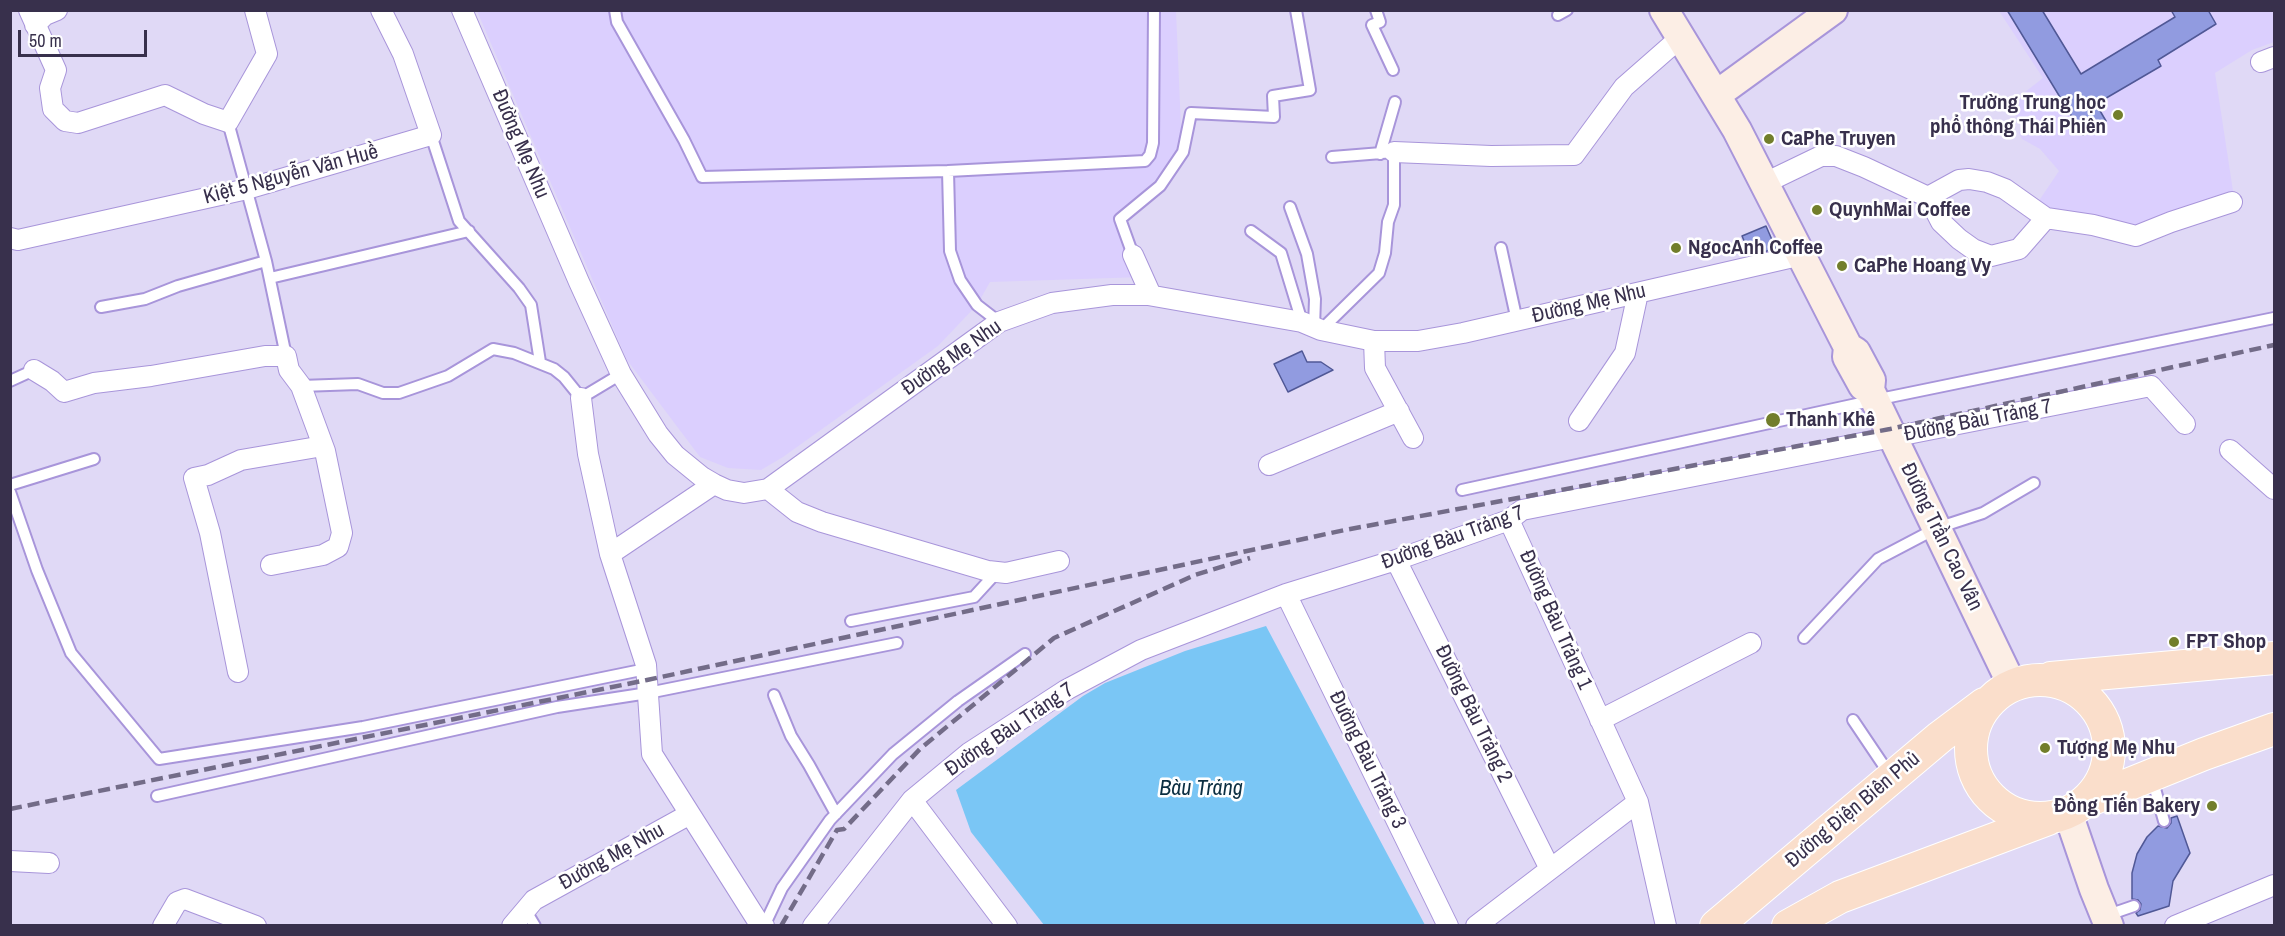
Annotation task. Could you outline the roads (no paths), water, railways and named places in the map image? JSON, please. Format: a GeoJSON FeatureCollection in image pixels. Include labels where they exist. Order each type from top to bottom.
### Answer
{"type":"FeatureCollection","features":[{"type":"Feature","properties":{"kind":"main road"},"geometry":{"type":"LineString","coordinates":[[1664,10],[1716,95],[1802,255]]}},
{"type":"Feature","properties":{"kind":"main road"},"geometry":{"type":"LineString","coordinates":[[1716,95],[1830,11]]}},
{"type":"Feature","properties":{"kind":"main road","name":"Đường Trần Cao Vân"},"geometry":{"type":"LineString","coordinates":[[1802,255],[1848,347],[1847,357],[1863,386],[1873,395],[2012,687]]}},
{"type":"Feature","properties":{"kind":"main road"},"geometry":{"type":"LineString","coordinates":[[2012,687],[2274,658]]}},
{"type":"Feature","properties":{"kind":"main road"},"geometry":{"type":"LineString","coordinates":[[2055,681],[2076,689],[2093,703],[2105,722],[2110,743],[2108,765],[2100,785],[2069,811],[2030,818],[2009,811],[1990,798],[1977,780],[1970,759],[1971,737],[1978,716],[2012,687],[2055,681]]}},
{"type":"Feature","properties":{"kind":"main road","name":"Đường Điện Biên Phủ"},"geometry":{"type":"LineString","coordinates":[[1716,926],[1940,737],[2012,687]]}},
{"type":"Feature","properties":{"kind":"main road"},"geometry":{"type":"LineString","coordinates":[[1788,926],[1840,897],[2069,811],[2204,754],[2274,729]]}},
{"type":"Feature","properties":{"kind":"main road"},"geometry":{"type":"LineString","coordinates":[[2069,811],[2107,921]]}},
{"type":"Feature","properties":{"kind":"street"},"geometry":{"type":"LineString","coordinates":[[57,10],[32,18],[56,70],[50,88],[53,109],[71,122],[165,95],[204,114],[228,122],[267,54],[255,10]]}},
{"type":"Feature","properties":{"kind":"street"},"geometry":{"type":"LineString","coordinates":[[381,10],[403,54],[431,135]]}},
{"type":"Feature","properties":{"kind":"street","name":"Đường Mẹ Nhu"},"geometry":{"type":"LineString","coordinates":[[462,10],[621,374],[666,444],[690,468],[727,490],[744,493],[768,489],[999,322],[1052,303],[1112,295],[1151,295],[1312,326],[1374,341],[1418,341],[1516,321],[1802,255]]}},
{"type":"Feature","properties":{"kind":"street"},"geometry":{"type":"LineString","coordinates":[[1387,153],[1491,156],[1574,155],[1624,87],[1681,37]]}},
{"type":"Feature","properties":{"kind":"street","name":"Kiệt 5 Nguyễn Văn Huề"},"geometry":{"type":"LineString","coordinates":[[14,239],[248,189],[431,135]]}},
{"type":"Feature","properties":{"kind":"street"},"geometry":{"type":"LineString","coordinates":[[1765,183],[1821,156],[1836,156],[1928,197],[1934,212],[1948,228],[1973,249],[1991,256],[2019,249],[2046,218]]}},
{"type":"Feature","properties":{"kind":"street"},"geometry":{"type":"LineString","coordinates":[[1928,197],[1959,180],[1987,182],[2005,189],[2046,218],[2093,225],[2136,236],[2232,202]]}},
{"type":"Feature","properties":{"kind":"street"},"geometry":{"type":"LineString","coordinates":[[1133,255],[1151,295]]}},
{"type":"Feature","properties":{"kind":"street"},"geometry":{"type":"LineString","coordinates":[[1579,421],[1625,353],[1638,293]]}},
{"type":"Feature","properties":{"kind":"street"},"geometry":{"type":"LineString","coordinates":[[1374,341],[1375,368],[1413,438]]}},
{"type":"Feature","properties":{"kind":"street"},"geometry":{"type":"LineString","coordinates":[[34,370],[64,392],[94,383],[151,376],[265,356],[286,356],[289,369],[301,386],[323,446],[342,533],[338,547],[323,555],[271,565]]}},
{"type":"Feature","properties":{"kind":"street","name":"Đường Bàu Trảng 7"},"geometry":{"type":"LineString","coordinates":[[816,924],[912,800],[969,753],[1066,690],[1141,650],[1286,594],[1396,560],[1509,520],[1522,510],[2151,386],[2185,424]]}},
{"type":"Feature","properties":{"kind":"street","name":"Đường Mẹ Nhu"},"geometry":{"type":"LineString","coordinates":[[581,398],[588,454],[610,554],[646,669],[652,754],[762,924]]}},
{"type":"Feature","properties":{"kind":"street"},"geometry":{"type":"LineString","coordinates":[[1269,465],[1399,411]]}},
{"type":"Feature","properties":{"kind":"street"},"geometry":{"type":"LineString","coordinates":[[238,672],[210,534],[194,478],[208,475],[241,460],[323,446]]}},
{"type":"Feature","properties":{"kind":"street"},"geometry":{"type":"LineString","coordinates":[[2230,450],[2274,489]]}},
{"type":"Feature","properties":{"kind":"street"},"geometry":{"type":"LineString","coordinates":[[610,554],[714,484]]}},
{"type":"Feature","properties":{"kind":"street"},"geometry":{"type":"LineString","coordinates":[[768,489],[797,512],[822,522],[996,573],[1006,573],[1059,561]]}},
{"type":"Feature","properties":{"kind":"street","name":"Đường Bàu Trảng 1"},"geometry":{"type":"LineString","coordinates":[[1509,520],[1638,802],[1666,926]]}},
{"type":"Feature","properties":{"kind":"street","name":"Đường Bàu Trảng 2"},"geometry":{"type":"LineString","coordinates":[[1396,560],[1550,869]]}},
{"type":"Feature","properties":{"kind":"street","name":"Đường Bàu Trảng 3"},"geometry":{"type":"LineString","coordinates":[[1286,594],[1448,926]]}},
{"type":"Feature","properties":{"kind":"street"},"geometry":{"type":"LineString","coordinates":[[1600,720],[1751,643]]}},
{"type":"Feature","properties":{"kind":"street"},"geometry":{"type":"LineString","coordinates":[[912,800],[1007,926]]}},
{"type":"Feature","properties":{"kind":"street"},"geometry":{"type":"LineString","coordinates":[[1476,926],[1638,802]]}},
{"type":"Feature","properties":{"kind":"street","name":"Đường Mẹ Nhu"},"geometry":{"type":"LineString","coordinates":[[512,926],[690,814]]}},
{"type":"Feature","properties":{"kind":"street"},"geometry":{"type":"LineString","coordinates":[[10,861],[49,863]]}},
{"type":"Feature","properties":{"kind":"street"},"geometry":{"type":"LineString","coordinates":[[2175,926],[2274,885]]}},
{"type":"Feature","properties":{"kind":"street"},"geometry":{"type":"LineString","coordinates":[[163,926],[177,902],[186,899],[256,926]]}},
{"type":"Feature","properties":{"kind":"lane"},"geometry":{"type":"LineString","coordinates":[[615,10],[617,22],[684,140],[702,177],[948,171],[1145,161],[1150,155],[1153,143],[1154,10]]}},
{"type":"Feature","properties":{"kind":"lane"},"geometry":{"type":"LineString","coordinates":[[1133,255],[1120,219],[1160,186],[1183,152],[1191,113],[1274,117],[1273,96],[1310,90],[1296,10]]}},
{"type":"Feature","properties":{"kind":"lane"},"geometry":{"type":"LineString","coordinates":[[1376,10],[1380,22],[1372,25],[1393,70]]}},
{"type":"Feature","properties":{"kind":"lane"},"geometry":{"type":"LineString","coordinates":[[1312,326],[1379,273],[1385,253],[1388,222],[1395,205],[1387,153],[1395,102]]}},
{"type":"Feature","properties":{"kind":"lane"},"geometry":{"type":"LineString","coordinates":[[228,122],[266,261],[286,356]]}},
{"type":"Feature","properties":{"kind":"lane"},"geometry":{"type":"LineString","coordinates":[[431,135],[459,221],[519,288],[531,305],[540,362]]}},
{"type":"Feature","properties":{"kind":"lane"},"geometry":{"type":"LineString","coordinates":[[1332,157],[1387,153]]}},
{"type":"Feature","properties":{"kind":"lane"},"geometry":{"type":"LineString","coordinates":[[948,171],[950,251],[960,280],[977,305],[999,322]]}},
{"type":"Feature","properties":{"kind":"lane"},"geometry":{"type":"LineString","coordinates":[[1290,207],[1307,254],[1315,299],[1312,326]]}},
{"type":"Feature","properties":{"kind":"lane"},"geometry":{"type":"LineString","coordinates":[[270,278],[469,231]]}},
{"type":"Feature","properties":{"kind":"lane"},"geometry":{"type":"LineString","coordinates":[[1251,231],[1281,253],[1312,326]]}},
{"type":"Feature","properties":{"kind":"lane"},"geometry":{"type":"LineString","coordinates":[[1501,248],[1516,321]]}},
{"type":"Feature","properties":{"kind":"lane"},"geometry":{"type":"LineString","coordinates":[[100,307],[144,298],[266,261]]}},
{"type":"Feature","properties":{"kind":"lane"},"geometry":{"type":"LineString","coordinates":[[1462,490],[1873,395],[2274,318]]}},
{"type":"Feature","properties":{"kind":"lane"},"geometry":{"type":"LineString","coordinates":[[301,386],[358,384],[383,393],[399,393],[430,384],[493,349],[540,362],[564,377],[581,398],[621,374]]}},
{"type":"Feature","properties":{"kind":"lane"},"geometry":{"type":"LineString","coordinates":[[10,381],[34,370]]}},
{"type":"Feature","properties":{"kind":"lane"},"geometry":{"type":"LineString","coordinates":[[10,485],[94,459]]}},
{"type":"Feature","properties":{"kind":"lane"},"geometry":{"type":"LineString","coordinates":[[1804,638],[1878,559],[1937,528],[1983,513],[2034,483]]}},
{"type":"Feature","properties":{"kind":"lane"},"geometry":{"type":"LineString","coordinates":[[10,492],[37,570],[71,653],[159,759],[363,727],[646,669]]}},
{"type":"Feature","properties":{"kind":"lane"},"geometry":{"type":"LineString","coordinates":[[851,621],[974,597],[996,573]]}},
{"type":"Feature","properties":{"kind":"lane"},"geometry":{"type":"LineString","coordinates":[[157,796],[545,710],[648,693],[897,643]]}},
{"type":"Feature","properties":{"kind":"lane"},"geometry":{"type":"LineString","coordinates":[[762,924],[782,888],[836,814],[893,754],[958,701],[1024,654]]}},
{"type":"Feature","properties":{"kind":"lane"},"geometry":{"type":"LineString","coordinates":[[774,695],[791,736],[810,765],[836,814]]}},
{"type":"Feature","properties":{"kind":"lane"},"geometry":{"type":"LineString","coordinates":[[1853,720],[1892,777]]}},
{"type":"Feature","properties":{"kind":"lane"},"geometry":{"type":"LineString","coordinates":[[2151,776],[2164,820]]}},
{"type":"Feature","properties":{"kind":"lane"},"geometry":{"type":"LineString","coordinates":[[2107,921],[2134,906]]}},
{"type":"Feature","properties":{"kind":"water","name":"Bàu Trảng"},"geometry":{"type":"Polygon","coordinates":[[[1266,626],[1425,925],[1044,925],[971,832],[956,790],[1083,696],[1105,683],[1185,651],[1266,626]]]}},
{"type":"Feature","properties":{"kind":"railway"},"geometry":{"type":"LineString","coordinates":[[10,809],[647,680],[1345,530],[1890,429],[2274,345]]}},
{"type":"Feature","properties":{"kind":"railway"},"geometry":{"type":"LineString","coordinates":[[781,926],[837,830],[844,829],[920,749],[1054,638],[1195,575],[1250,558]]}},
{"type":"Feature","properties":{"kind":"place","name":"Trường Trung học phổ thông Thái Phiên"},"geometry":{"type":"Point","coordinates":[2118,115]}},
{"type":"Feature","properties":{"kind":"place","name":"CaPhe Truyen"},"geometry":{"type":"Point","coordinates":[1769,139]}},
{"type":"Feature","properties":{"kind":"place","name":"QuynhMai Coffee"},"geometry":{"type":"Point","coordinates":[1817,210]}},
{"type":"Feature","properties":{"kind":"place","name":"NgocAnh Coffee"},"geometry":{"type":"Point","coordinates":[1676,248]}},
{"type":"Feature","properties":{"kind":"place","name":"CaPhe Hoang Vy"},"geometry":{"type":"Point","coordinates":[1842,266]}},
{"type":"Feature","properties":{"kind":"place","name":"Thanh Khê"},"geometry":{"type":"Point","coordinates":[1773,420]}},
{"type":"Feature","properties":{"kind":"place","name":"FPT Shop"},"geometry":{"type":"Point","coordinates":[2174,642]}},
{"type":"Feature","properties":{"kind":"place","name":"Tượng Mẹ Nhu"},"geometry":{"type":"Point","coordinates":[2045,748]}},
{"type":"Feature","properties":{"kind":"place","name":"Đồng Tiến Bakery"},"geometry":{"type":"Point","coordinates":[2212,806]}}]}
